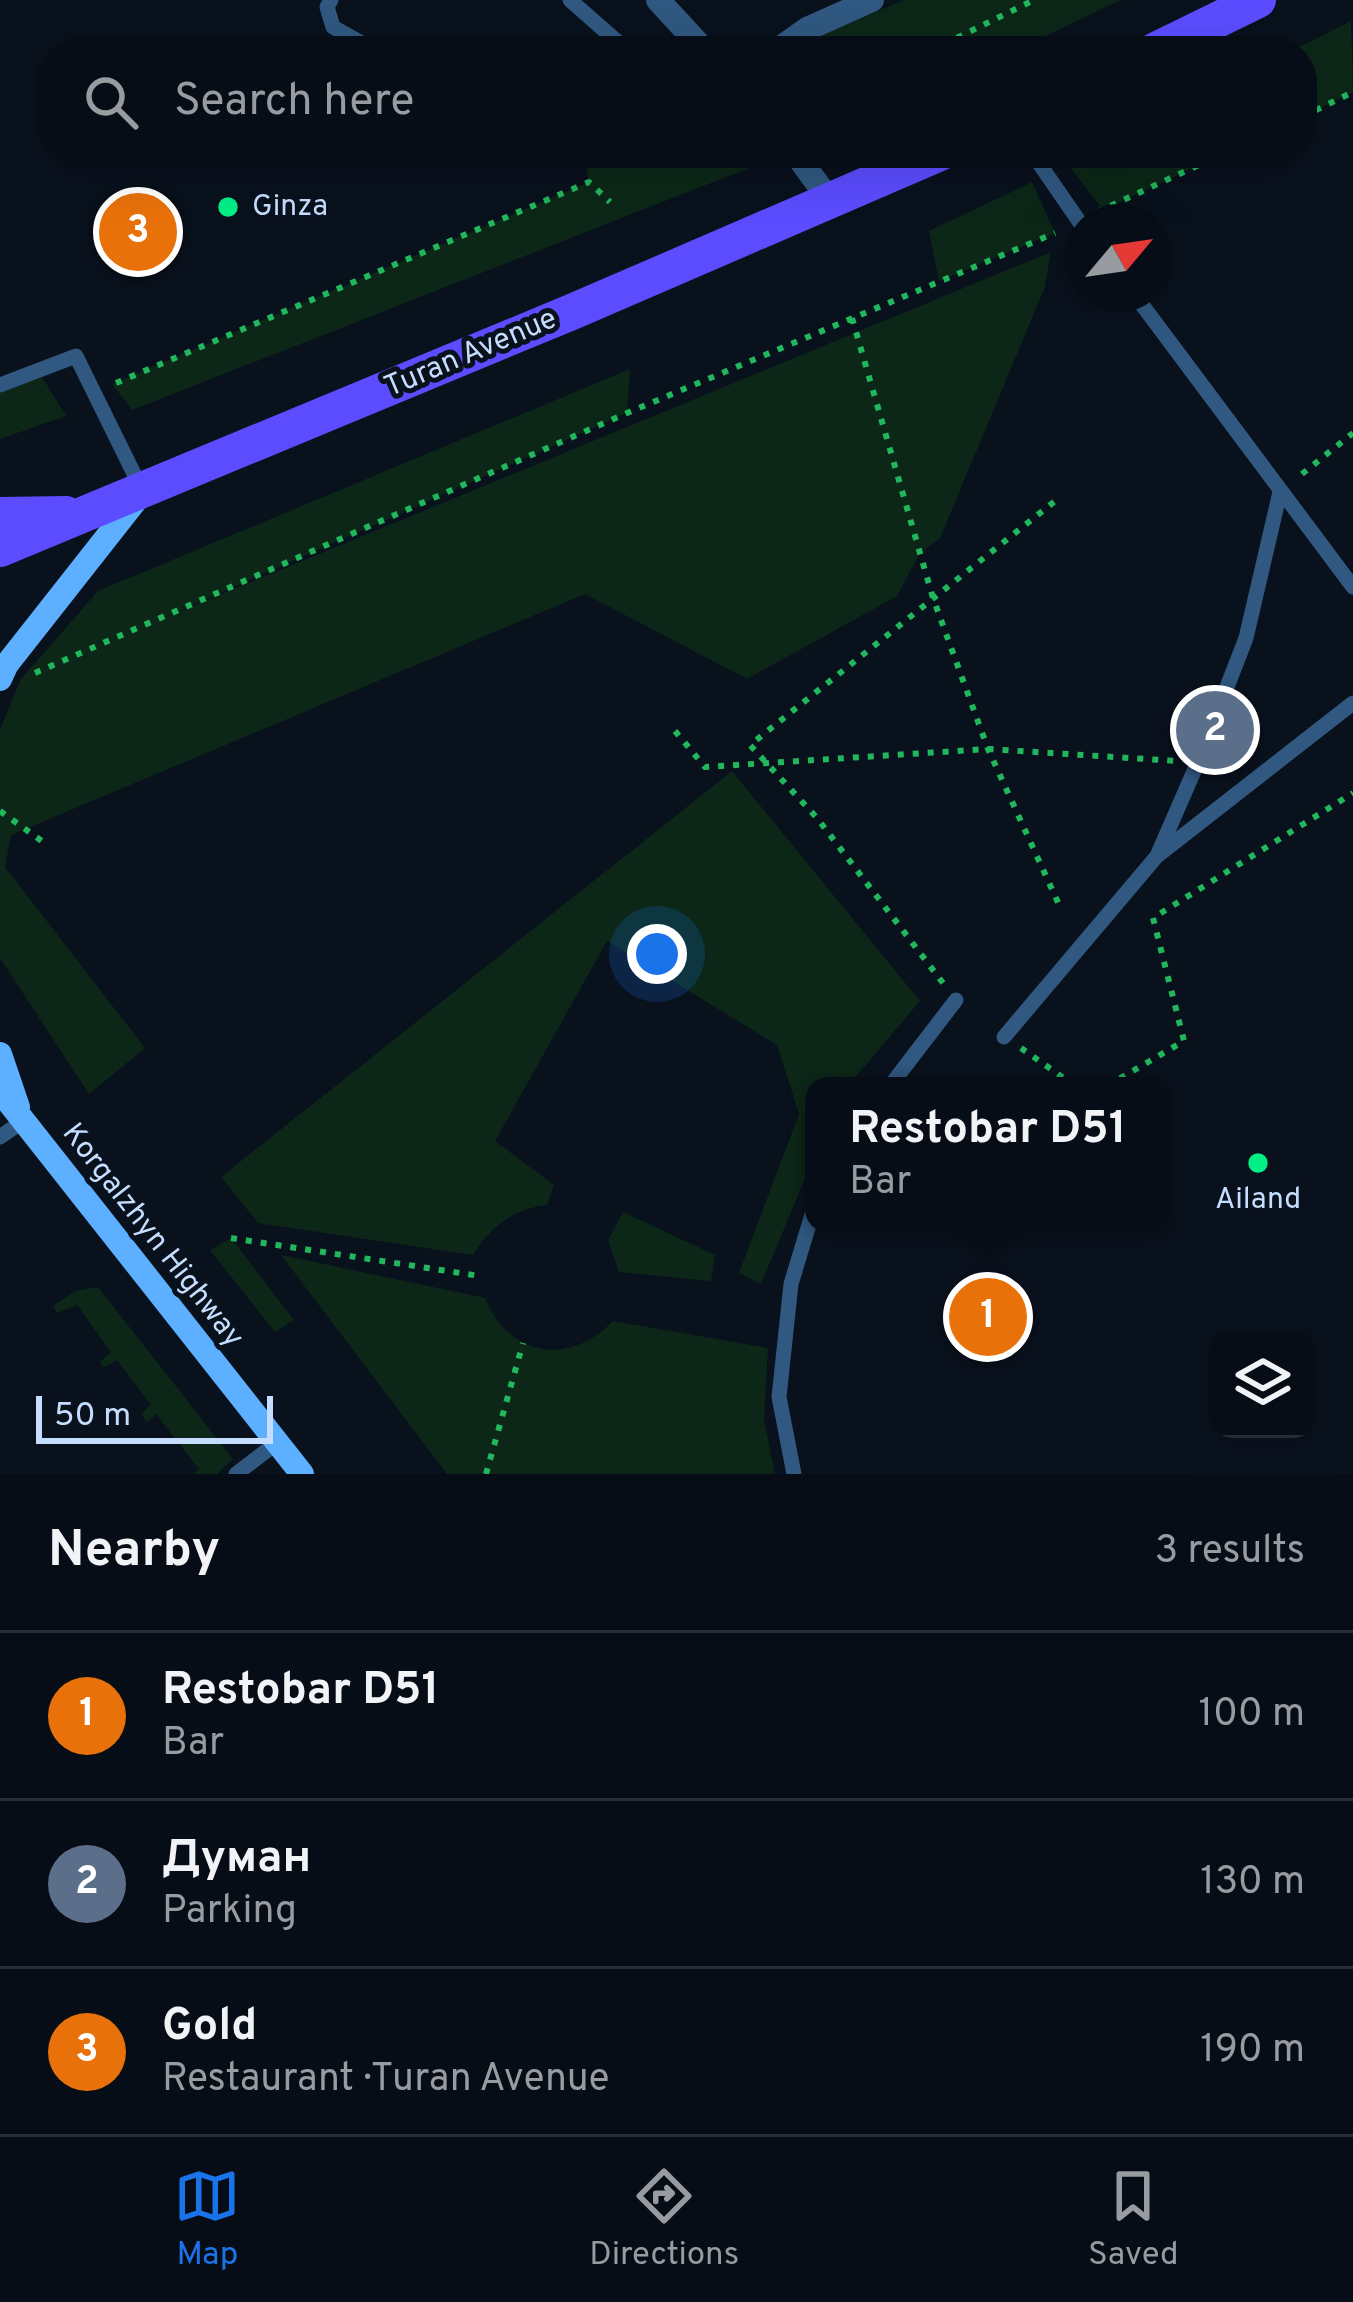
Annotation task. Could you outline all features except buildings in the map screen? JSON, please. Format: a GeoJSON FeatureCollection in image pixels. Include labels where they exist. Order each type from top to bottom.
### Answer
{"type":"FeatureCollection","features":[{"type":"Feature","properties":{"kind":"main road"},"geometry":{"type":"LineString","coordinates":[[1185,36],[1258,0]]}},
{"type":"Feature","properties":{"kind":"main road","name":"Turan Avenue"},"geometry":{"type":"LineString","coordinates":[[0,549],[907,168]]}},
{"type":"Feature","properties":{"kind":"main road"},"geometry":{"type":"LineString","coordinates":[[10,679],[8,664],[143,491]]}},
{"type":"Feature","properties":{"kind":"main road"},"geometry":{"type":"LineString","coordinates":[[0,515],[88,514]]}},
{"type":"Feature","properties":{"kind":"main road"},"geometry":{"type":"LineString","coordinates":[[0,1054],[23,1121]]}},
{"type":"Feature","properties":{"kind":"main road","name":"Korgalzhyn Highway"},"geometry":{"type":"LineString","coordinates":[[0,1091],[302,1474]]}},
{"type":"Feature","properties":{"kind":"street"},"geometry":{"type":"LineString","coordinates":[[658,0],[691,36]]}},
{"type":"Feature","properties":{"kind":"street"},"geometry":{"type":"LineString","coordinates":[[797,36],[872,0]]}},
{"type":"Feature","properties":{"kind":"street"},"geometry":{"type":"LineString","coordinates":[[806,168],[831,202]]}},
{"type":"Feature","properties":{"kind":"lane"},"geometry":{"type":"LineString","coordinates":[[331,0],[327,7],[333,27],[349,36]]}},
{"type":"Feature","properties":{"kind":"lane"},"geometry":{"type":"LineString","coordinates":[[570,0],[611,36]]}},
{"type":"Feature","properties":{"kind":"lane"},"geometry":{"type":"LineString","coordinates":[[1044,168],[1072,204]]}},
{"type":"Feature","properties":{"kind":"lane"},"geometry":{"type":"LineString","coordinates":[[1147,312],[1353,587]]}},
{"type":"Feature","properties":{"kind":"lane"},"geometry":{"type":"LineString","coordinates":[[0,385],[76,356],[143,491]]}},
{"type":"Feature","properties":{"kind":"lane"},"geometry":{"type":"LineString","coordinates":[[1156,856],[1246,638],[1280,492]]}},
{"type":"Feature","properties":{"kind":"lane"},"geometry":{"type":"LineString","coordinates":[[1004,1037],[1156,856],[1353,703]]}},
{"type":"Feature","properties":{"kind":"lane"},"geometry":{"type":"LineString","coordinates":[[897,1077],[956,1000]]}},
{"type":"Feature","properties":{"kind":"lane"},"geometry":{"type":"LineString","coordinates":[[0,1137],[23,1121]]}},
{"type":"Feature","properties":{"kind":"lane"},"geometry":{"type":"LineString","coordinates":[[794,1474],[779,1397],[791,1284],[806,1233]]}},
{"type":"Feature","properties":{"kind":"lane"},"geometry":{"type":"LineString","coordinates":[[236,1474],[278,1442]]}},
{"type":"Feature","properties":{"kind":"path"},"geometry":{"type":"LineString","coordinates":[[961,36],[1034,0]]}},
{"type":"Feature","properties":{"kind":"path"},"geometry":{"type":"LineString","coordinates":[[1317,110],[1353,92]]}},
{"type":"Feature","properties":{"kind":"path"},"geometry":{"type":"LineString","coordinates":[[1121,204],[1194,168]]}},
{"type":"Feature","properties":{"kind":"path"},"geometry":{"type":"LineString","coordinates":[[112,384],[590,182],[610,202]]}},
{"type":"Feature","properties":{"kind":"path"},"geometry":{"type":"LineString","coordinates":[[10,679],[1055,233]]}},
{"type":"Feature","properties":{"kind":"path"},"geometry":{"type":"LineString","coordinates":[[852,318],[933,598],[988,749],[1061,909]]}},
{"type":"Feature","properties":{"kind":"path"},"geometry":{"type":"LineString","coordinates":[[1302,474],[1353,433]]}},
{"type":"Feature","properties":{"kind":"path"},"geometry":{"type":"LineString","coordinates":[[956,1000],[817,818],[749,745],[1055,501]]}},
{"type":"Feature","properties":{"kind":"path"},"geometry":{"type":"LineString","coordinates":[[675,731],[705,767],[988,749],[1198,762]]}},
{"type":"Feature","properties":{"kind":"path"},"geometry":{"type":"LineString","coordinates":[[1122,1077],[1184,1041],[1153,918],[1353,793]]}},
{"type":"Feature","properties":{"kind":"path"},"geometry":{"type":"LineString","coordinates":[[0,811],[46,844]]}},
{"type":"Feature","properties":{"kind":"path"},"geometry":{"type":"LineString","coordinates":[[1004,1037],[1062,1077]]}},
{"type":"Feature","properties":{"kind":"path"},"geometry":{"type":"LineString","coordinates":[[231,1238],[480,1276]]}},
{"type":"Feature","properties":{"kind":"path"},"geometry":{"type":"LineString","coordinates":[[487,1474],[523,1342]]}},
{"type":"Feature","properties":{"kind":"green space"},"geometry":{"type":"Polygon","coordinates":[[[904,0],[1121,0],[1045,36],[819,36],[904,0]]]}},
{"type":"Feature","properties":{"kind":"green space"},"geometry":{"type":"Polygon","coordinates":[[[1351,21],[1353,92],[1317,110],[1317,38],[1351,21]]]}},
{"type":"Feature","properties":{"kind":"green space"},"geometry":{"type":"Polygon","coordinates":[[[586,168],[749,168],[132,410],[112,384],[589,182],[586,168]]]}},
{"type":"Feature","properties":{"kind":"green space"},"geometry":{"type":"Polygon","coordinates":[[[1071,168],[1193,168],[1116,204],[1098,204],[1071,168]]]}},
{"type":"Feature","properties":{"kind":"green space"},"geometry":{"type":"Polygon","coordinates":[[[1032,182],[1055,233],[939,281],[929,231],[1032,182]]]}},
{"type":"Feature","properties":{"kind":"green space"},"geometry":{"type":"Polygon","coordinates":[[[1051,252],[1045,287],[940,538],[920,553],[897,596],[747,679],[585,594],[11,835],[5,867],[145,1048],[89,1094],[0,958],[0,729],[21,679],[98,591],[630,369],[627,413],[164,618],[1051,252]]]}},
{"type":"Feature","properties":{"kind":"green space"},"geometry":{"type":"Polygon","coordinates":[[[42,377],[66,416],[0,439],[0,393],[42,377]]]}},
{"type":"Feature","properties":{"kind":"green space"},"geometry":{"type":"Polygon","coordinates":[[[732,771],[920,1001],[856,1077],[805,1077],[805,1179],[761,1284],[739,1273],[799,1114],[777,1045],[607,941],[495,1141],[554,1185],[547,1205],[504,1221],[473,1255],[258,1223],[221,1177],[732,771]]]}},
{"type":"Feature","properties":{"kind":"green space"},"geometry":{"type":"Polygon","coordinates":[[[623,1212],[715,1255],[711,1281],[619,1272],[608,1240],[623,1212]]]}},
{"type":"Feature","properties":{"kind":"green space"},"geometry":{"type":"Polygon","coordinates":[[[231,1238],[294,1320],[275,1332],[210,1250],[231,1238]]]}},
{"type":"Feature","properties":{"kind":"green space"},"geometry":{"type":"Polygon","coordinates":[[[281,1255],[485,1298],[509,1333],[541,1349],[578,1345],[613,1321],[768,1348],[764,1420],[775,1474],[447,1474],[281,1255]]]}},
{"type":"Feature","properties":{"kind":"green space"},"geometry":{"type":"Polygon","coordinates":[[[98,1287],[233,1459],[217,1474],[194,1474],[199,1469],[156,1414],[147,1422],[141,1414],[151,1405],[117,1360],[104,1367],[100,1362],[111,1352],[77,1305],[57,1313],[53,1306],[75,1291],[98,1287]]]}},
{"type":"Feature","properties":{"kind":"place","name":"Ginza"},"geometry":{"type":"Point","coordinates":[228,207]}},
{"type":"Feature","properties":{"kind":"place","name":"Gold"},"geometry":{"type":"Point","coordinates":[138,232]}},
{"type":"Feature","properties":{"kind":"place","name":"Думан"},"geometry":{"type":"Point","coordinates":[1215,730]}},
{"type":"Feature","properties":{"kind":"place","name":"Ailand"},"geometry":{"type":"Point","coordinates":[1258,1163]}},
{"type":"Feature","properties":{"kind":"place","name":"Restobar D51"},"geometry":{"type":"Point","coordinates":[988,1317]}}]}
